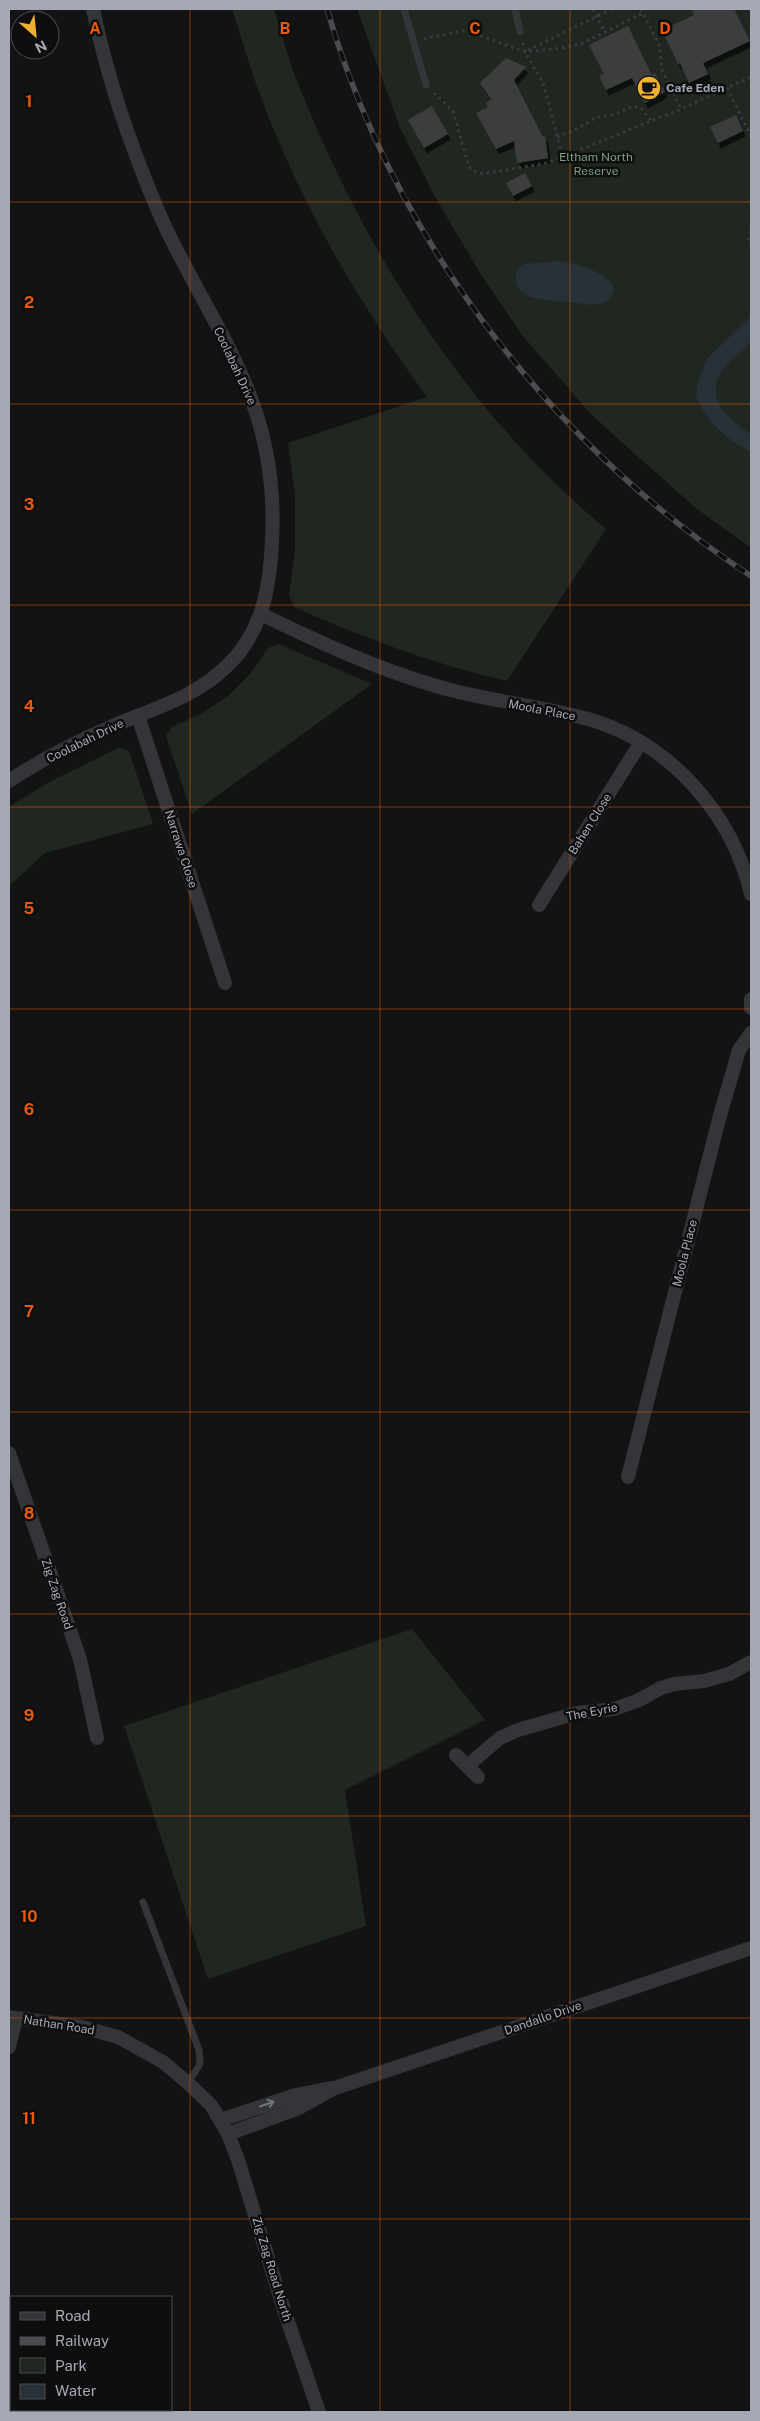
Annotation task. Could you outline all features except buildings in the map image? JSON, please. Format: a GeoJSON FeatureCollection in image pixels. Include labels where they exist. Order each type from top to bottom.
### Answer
{"type":"FeatureCollection","features":[{"type":"Feature","properties":{"kind":"street","name":"Coolabah Drive"},"geometry":{"type":"LineString","coordinates":[[9,781],[76,743],[178,700],[215,677],[247,642],[261,614],[270,574],[273,525],[270,481],[259,422],[236,362],[184,267],[158,212],[120,105],[93,9]]}},
{"type":"Feature","properties":{"kind":"street","name":"Moola Place"},"geometry":{"type":"LineString","coordinates":[[261,614],[349,655],[434,686],[587,719],[617,730],[641,742],[678,770],[700,793],[745,856],[751,894]]}},
{"type":"Feature","properties":{"kind":"street","name":"Narrawa Close"},"geometry":{"type":"LineString","coordinates":[[138,716],[225,983]]}},
{"type":"Feature","properties":{"kind":"street","name":"Bahen Close"},"geometry":{"type":"LineString","coordinates":[[539,905],[641,742]]}},
{"type":"Feature","properties":{"kind":"street"},"geometry":{"type":"LineString","coordinates":[[751,999],[751,1008]]}},
{"type":"Feature","properties":{"kind":"street","name":"Moola Place"},"geometry":{"type":"LineString","coordinates":[[628,1477],[719,1120],[739,1050],[751,1033]]}},
{"type":"Feature","properties":{"kind":"street","name":"Zig Zag Road"},"geometry":{"type":"LineString","coordinates":[[9,1453],[80,1659],[97,1738]]}},
{"type":"Feature","properties":{"kind":"street","name":"The Eyrie"},"geometry":{"type":"LineString","coordinates":[[467,1766],[500,1738],[518,1730],[577,1713],[614,1708],[637,1701],[661,1688],[674,1684],[704,1681],[730,1674],[751,1662]]}},
{"type":"Feature","properties":{"kind":"street"},"geometry":{"type":"LineString","coordinates":[[456,1755],[478,1777]]}},
{"type":"Feature","properties":{"kind":"street","name":"Dandallo Drive"},"geometry":{"type":"LineString","coordinates":[[224,2127],[299,2108],[335,2088],[751,1948]]}},
{"type":"Feature","properties":{"kind":"street"},"geometry":{"type":"LineString","coordinates":[[9,2047],[12,2017]]}},
{"type":"Feature","properties":{"kind":"street","name":"Nathan Road"},"geometry":{"type":"LineString","coordinates":[[12,2017],[82,2027],[118,2037],[149,2053],[188,2083],[210,2105],[224,2127]]}},
{"type":"Feature","properties":{"kind":"street","name":"Zig Zag Road North"},"geometry":{"type":"LineString","coordinates":[[224,2127],[244,2179],[284,2310],[319,2412]]}},
{"type":"Feature","properties":{"kind":"lane"},"geometry":{"type":"LineString","coordinates":[[404,9],[426,85]]}},
{"type":"Feature","properties":{"kind":"lane"},"geometry":{"type":"LineString","coordinates":[[515,9],[520,32]]}},
{"type":"Feature","properties":{"kind":"lane"},"geometry":{"type":"LineString","coordinates":[[143,1902],[200,2050],[200,2064],[188,2083]]}},
{"type":"Feature","properties":{"kind":"path"},"geometry":{"type":"LineString","coordinates":[[594,9],[605,32]]}},
{"type":"Feature","properties":{"kind":"path"},"geometry":{"type":"LineString","coordinates":[[525,52],[612,9]]}},
{"type":"Feature","properties":{"kind":"path"},"geometry":{"type":"LineString","coordinates":[[414,42],[465,30],[525,52],[573,46],[605,32],[642,11],[660,47],[662,70],[681,109]]}},
{"type":"Feature","properties":{"kind":"path"},"geometry":{"type":"LineString","coordinates":[[525,52],[543,83],[563,157]]}},
{"type":"Feature","properties":{"kind":"path"},"geometry":{"type":"LineString","coordinates":[[426,85],[453,111],[469,167],[474,171],[488,174],[547,163],[681,109],[751,78]]}},
{"type":"Feature","properties":{"kind":"path"},"geometry":{"type":"LineString","coordinates":[[727,88],[751,136]]}},
{"type":"Feature","properties":{"kind":"path"},"geometry":{"type":"LineString","coordinates":[[557,137],[577,129],[595,118],[615,114],[634,106],[641,108],[651,121]]}},
{"type":"Feature","properties":{"kind":"path"},"geometry":{"type":"LineString","coordinates":[[751,231],[749,238],[751,249]]}},
{"type":"Feature","properties":{"kind":"green space"},"geometry":{"type":"Polygon","coordinates":[[[232,9],[274,9],[294,72],[324,144],[354,206],[387,266],[424,324],[464,380],[508,433],[555,483],[606,529],[507,681],[452,667],[373,640],[294,607],[289,596],[295,549],[295,494],[288,443],[427,397],[402,362],[355,288],[312,212],[275,133],[255,82],[232,9]]]}},
{"type":"Feature","properties":{"kind":"green space","name":"Eltham North Reserve"},"geometry":{"type":"Polygon","coordinates":[[[357,9],[751,9],[751,548],[697,509],[590,413],[522,335],[482,276],[435,197],[400,128],[357,9]]]}},
{"type":"Feature","properties":{"kind":"green space"},"geometry":{"type":"Polygon","coordinates":[[[279,644],[372,684],[192,814],[166,736],[172,727],[201,714],[228,696],[251,673],[268,648],[279,644]]]}},
{"type":"Feature","properties":{"kind":"green space"},"geometry":{"type":"Polygon","coordinates":[[[120,747],[129,751],[153,824],[45,853],[9,886],[9,807],[51,781],[120,747]]]}},
{"type":"Feature","properties":{"kind":"green space"},"geometry":{"type":"Polygon","coordinates":[[[412,1629],[485,1720],[345,1790],[366,1926],[208,1979],[124,1726],[412,1629]]]}},
{"type":"Feature","properties":{"kind":"water"},"geometry":{"type":"Polygon","coordinates":[[[560,261],[593,270],[608,280],[613,286],[614,292],[605,302],[591,305],[545,300],[535,298],[520,291],[516,277],[524,264],[560,261]]]}},
{"type":"Feature","properties":{"kind":"water"},"geometry":{"type":"Polygon","coordinates":[[[751,316],[751,342],[723,369],[716,390],[717,399],[727,415],[751,434],[751,452],[732,441],[717,428],[704,412],[696,397],[698,381],[707,359],[751,316]]]}},
{"type":"Feature","properties":{"kind":"railway"},"geometry":{"type":"LineString","coordinates":[[327,9],[356,94],[393,176],[438,255],[489,330],[547,400],[610,464],[678,523],[751,576]]}},
{"type":"Feature","properties":{"kind":"place","name":"Cafe Eden"},"geometry":{"type":"Point","coordinates":[649,88]}}]}
